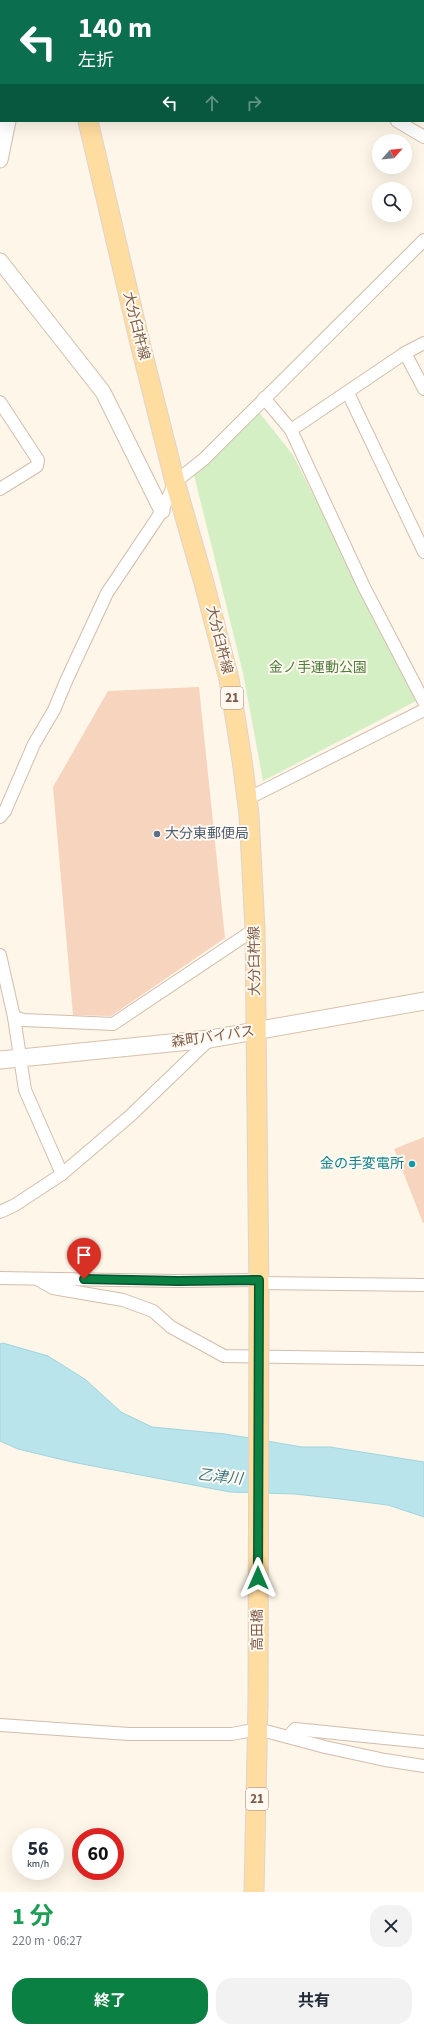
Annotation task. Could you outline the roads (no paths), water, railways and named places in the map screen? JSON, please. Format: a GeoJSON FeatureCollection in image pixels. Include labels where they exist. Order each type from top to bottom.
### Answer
{"type":"FeatureCollection","features":[{"type":"Feature","properties":{"kind":"main road","name":"大分臼杵線"},"geometry":{"type":"LineString","coordinates":[[88,122],[140,343],[175,482],[204,583],[229,679],[247,800],[255,929],[259,1285]]}},
{"type":"Feature","properties":{"kind":"main road","name":"森町バイパス"},"geometry":{"type":"LineString","coordinates":[[0,1060],[210,1039],[424,1001]]}},
{"type":"Feature","properties":{"kind":"main road","name":"高田橋"},"geometry":{"type":"LineString","coordinates":[[258,1729],[259,1285]]}},
{"type":"Feature","properties":{"kind":"main road","name":"21"},"geometry":{"type":"LineString","coordinates":[[254,1892],[258,1729]]}},
{"type":"Feature","properties":{"kind":"street"},"geometry":{"type":"LineString","coordinates":[[0,160],[8,122]]}},
{"type":"Feature","properties":{"kind":"street"},"geometry":{"type":"LineString","coordinates":[[399,122],[424,137]]}},
{"type":"Feature","properties":{"kind":"street"},"geometry":{"type":"LineString","coordinates":[[0,817],[34,744],[54,710],[106,593],[162,511],[175,482],[204,459],[424,240]]}},
{"type":"Feature","properties":{"kind":"street"},"geometry":{"type":"LineString","coordinates":[[0,261],[103,392],[162,511]]}},
{"type":"Feature","properties":{"kind":"street"},"geometry":{"type":"LineString","coordinates":[[291,430],[405,354],[424,344]]}},
{"type":"Feature","properties":{"kind":"street"},"geometry":{"type":"LineString","coordinates":[[405,354],[424,389]]}},
{"type":"Feature","properties":{"kind":"street"},"geometry":{"type":"LineString","coordinates":[[348,393],[424,552]]}},
{"type":"Feature","properties":{"kind":"street"},"geometry":{"type":"LineString","coordinates":[[264,398],[291,430],[364,587],[424,702]]}},
{"type":"Feature","properties":{"kind":"street"},"geometry":{"type":"LineString","coordinates":[[0,402],[38,460],[37,466],[0,489]]}},
{"type":"Feature","properties":{"kind":"street"},"geometry":{"type":"LineString","coordinates":[[247,800],[424,710]]}},
{"type":"Feature","properties":{"kind":"street"},"geometry":{"type":"LineString","coordinates":[[14,1017],[24,1020],[113,1024],[255,929]]}},
{"type":"Feature","properties":{"kind":"street"},"geometry":{"type":"LineString","coordinates":[[0,954],[14,1017],[25,1090],[62,1174]]}},
{"type":"Feature","properties":{"kind":"street"},"geometry":{"type":"LineString","coordinates":[[0,1212],[15,1205],[62,1174],[130,1116],[210,1039]]}},
{"type":"Feature","properties":{"kind":"street"},"geometry":{"type":"LineString","coordinates":[[0,1278],[178,1281],[259,1285],[378,1283],[424,1286]]}},
{"type":"Feature","properties":{"kind":"street"},"geometry":{"type":"LineString","coordinates":[[37,1279],[53,1288],[123,1300],[153,1311],[171,1327],[224,1356],[424,1359]]}},
{"type":"Feature","properties":{"kind":"street"},"geometry":{"type":"LineString","coordinates":[[0,1725],[129,1734],[232,1734],[258,1729],[385,1760],[424,1766]]}},
{"type":"Feature","properties":{"kind":"street"},"geometry":{"type":"LineString","coordinates":[[288,1737],[295,1729],[424,1742]]}},
{"type":"Feature","properties":{"kind":"water","name":"乙津川"},"geometry":{"type":"Polygon","coordinates":[[[3,1343],[48,1356],[86,1380],[121,1412],[152,1427],[225,1434],[302,1447],[330,1447],[424,1462],[424,1517],[388,1505],[295,1494],[230,1492],[72,1462],[18,1449],[0,1441],[0,1344],[3,1343]]]}},
{"type":"Feature","properties":{"kind":"place","name":"大分東郵便局"},"geometry":{"type":"Point","coordinates":[157,834]}},
{"type":"Feature","properties":{"kind":"place","name":"金の手変電所"},"geometry":{"type":"Point","coordinates":[412,1164]}},
{"type":"Feature","properties":{"kind":"park label","name":"金ノ手運動公園"},"geometry":{"type":"Point","coordinates":[318,668]}}]}
